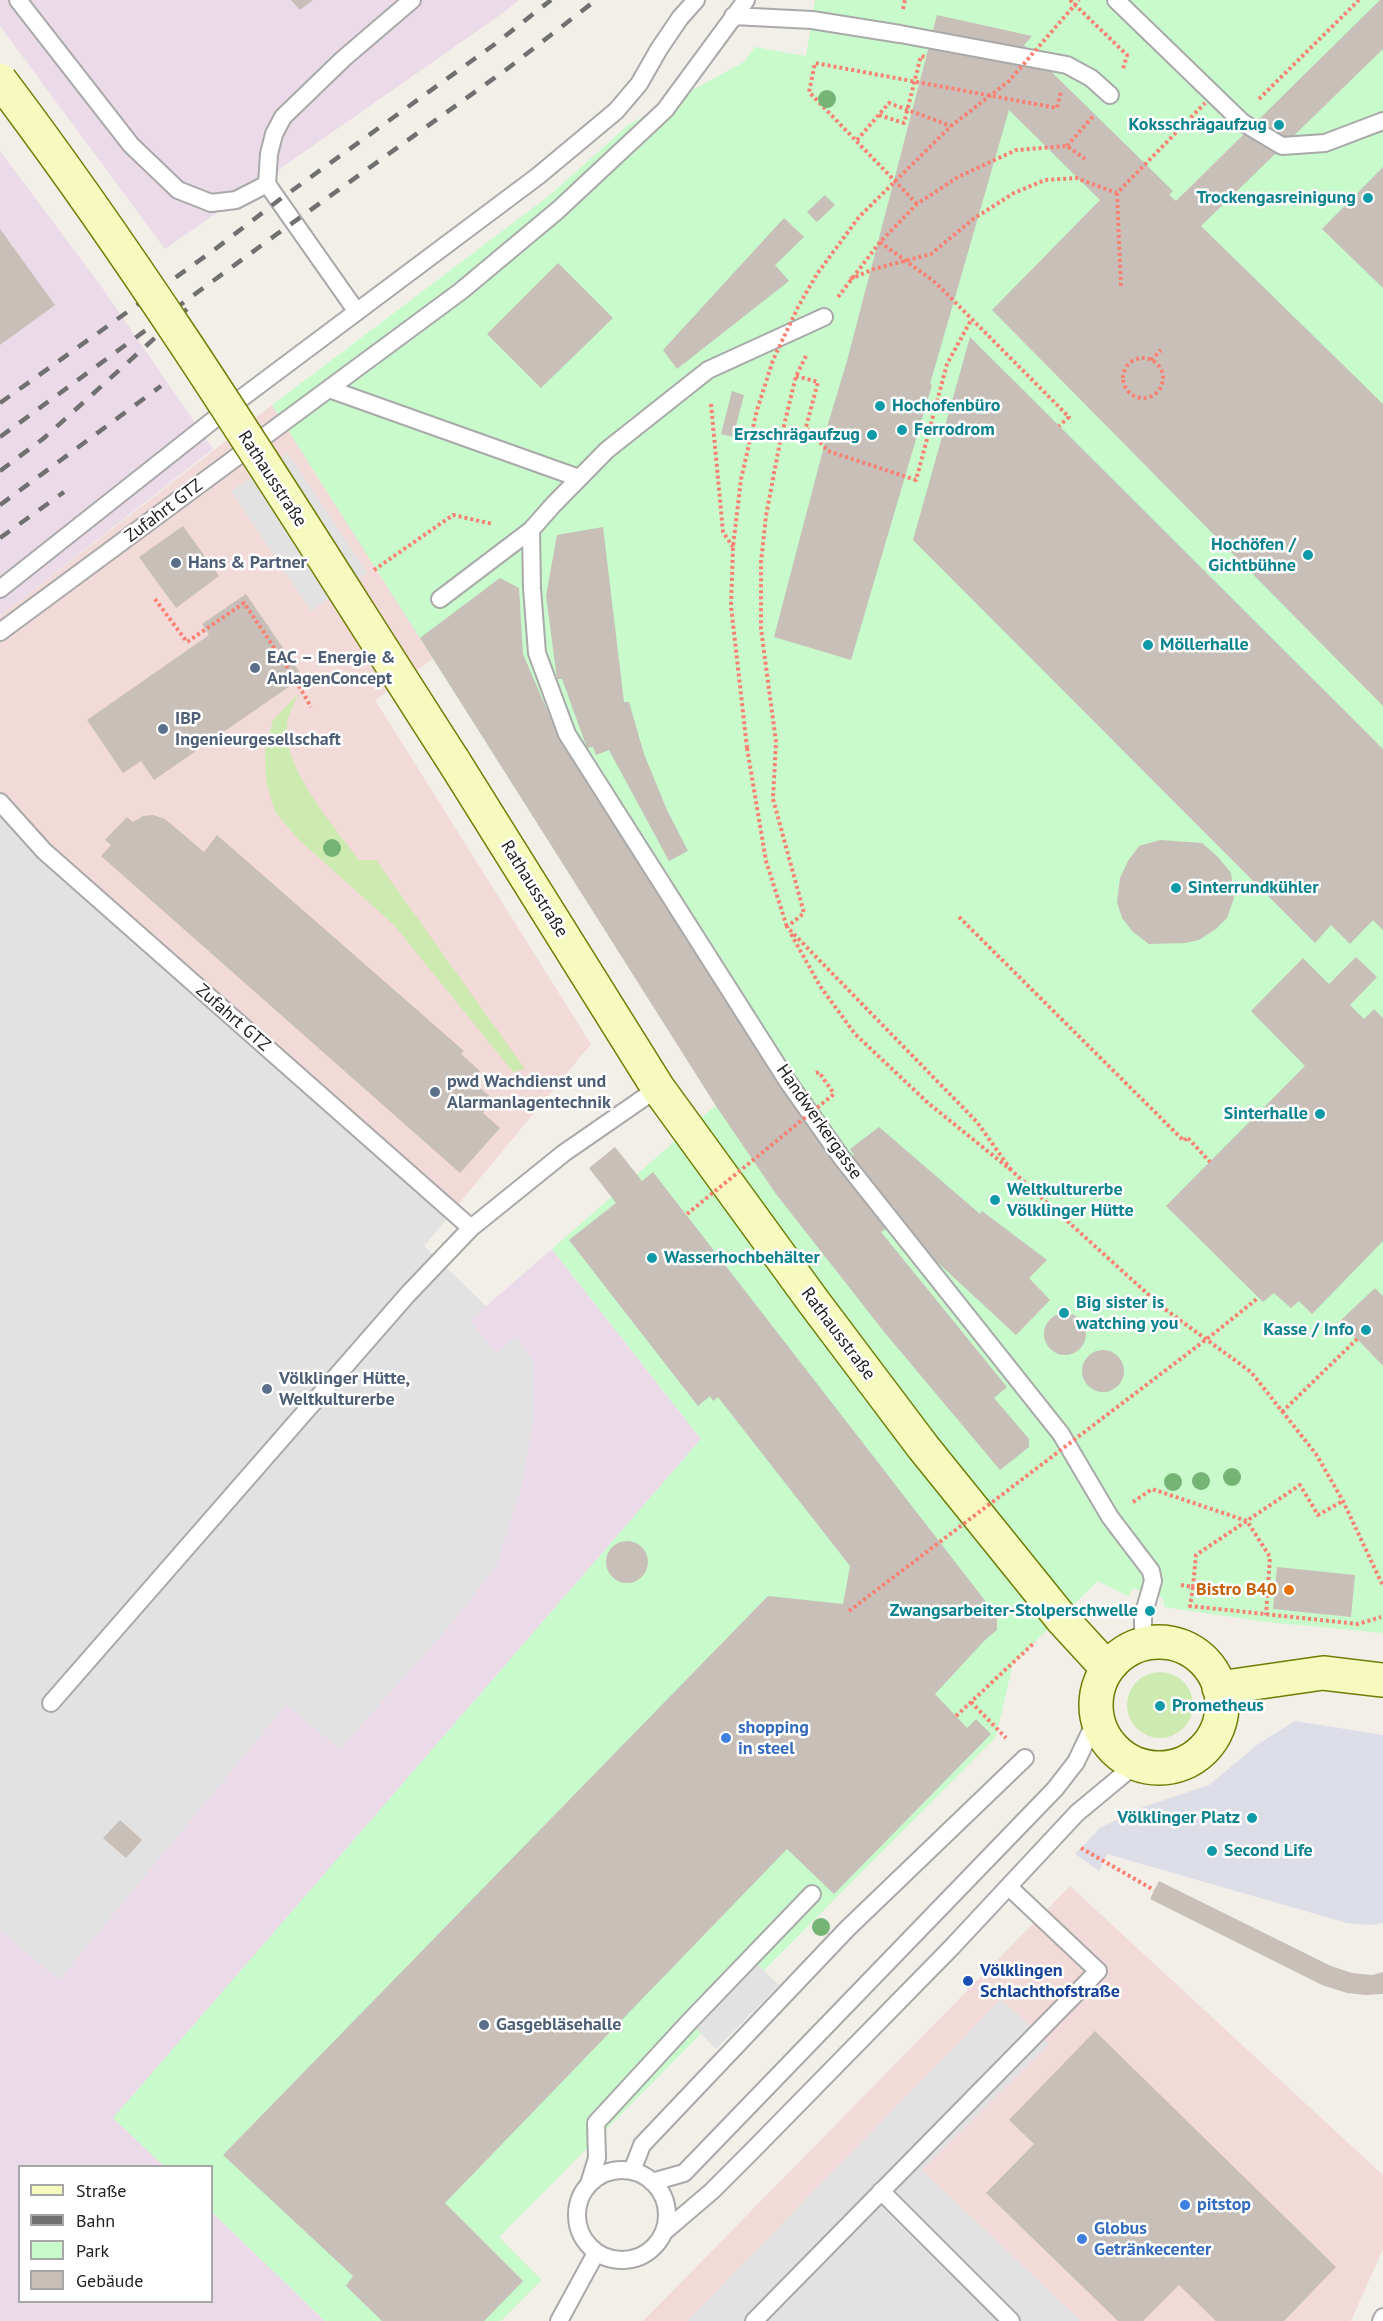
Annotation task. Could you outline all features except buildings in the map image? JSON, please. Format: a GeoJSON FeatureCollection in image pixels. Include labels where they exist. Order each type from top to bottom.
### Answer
{"type":"FeatureCollection","features":[{"type":"Feature","properties":{"kind":"main road","name":"Rathausstraße"},"geometry":{"type":"LineString","coordinates":[[0,80],[63,164],[213,388],[453,760],[658,1088],[923,1447],[1061,1618],[1107,1668]]}},
{"type":"Feature","properties":{"kind":"main road"},"geometry":{"type":"LineString","coordinates":[[1168,1642],[1190,1651],[1209,1667],[1219,1688],[1222,1702],[1221,1716],[1210,1742],[1190,1760],[1163,1768],[1136,1764],[1122,1757],[1110,1746],[1097,1718],[1097,1692],[1107,1668],[1124,1653],[1143,1644],[1168,1642]]}},
{"type":"Feature","properties":{"kind":"main road"},"geometry":{"type":"LineString","coordinates":[[1219,1688],[1323,1673],[1383,1680]]}},
{"type":"Feature","properties":{"kind":"lane"},"geometry":{"type":"LineString","coordinates":[[18,0],[131,145],[178,190],[211,203],[236,200],[267,184]]}},
{"type":"Feature","properties":{"kind":"lane"},"geometry":{"type":"LineString","coordinates":[[357,312],[267,184],[269,154],[274,134],[284,117],[343,59],[412,0]]}},
{"type":"Feature","properties":{"kind":"lane"},"geometry":{"type":"LineString","coordinates":[[0,589],[231,406],[538,176],[616,111],[639,84],[664,41],[696,0]]}},
{"type":"Feature","properties":{"kind":"lane","name":"Zufahrt GTZ"},"geometry":{"type":"LineString","coordinates":[[0,632],[462,291],[558,210],[665,110],[746,0]]}},
{"type":"Feature","properties":{"kind":"lane"},"geometry":{"type":"LineString","coordinates":[[1116,0],[1242,122],[1282,146],[1325,143],[1383,121]]}},
{"type":"Feature","properties":{"kind":"lane"},"geometry":{"type":"LineString","coordinates":[[733,16],[812,20],[1067,65],[1091,78],[1110,95]]}},
{"type":"Feature","properties":{"kind":"lane"},"geometry":{"type":"LineString","coordinates":[[440,599],[531,530],[607,450],[686,386],[708,370],[824,317]]}},
{"type":"Feature","properties":{"kind":"lane"},"geometry":{"type":"LineString","coordinates":[[329,389],[579,478]]}},
{"type":"Feature","properties":{"kind":"lane","name":"Handwerkergasse"},"geometry":{"type":"LineString","coordinates":[[531,530],[537,653],[567,734],[788,1082],[841,1157],[1061,1434],[1110,1517],[1151,1571],[1153,1581],[1143,1616],[1143,1644]]}},
{"type":"Feature","properties":{"kind":"lane","name":"Zufahrt GTZ"},"geometry":{"type":"LineString","coordinates":[[0,802],[44,851],[471,1228]]}},
{"type":"Feature","properties":{"kind":"lane"},"geometry":{"type":"LineString","coordinates":[[51,1703],[408,1294],[471,1228],[564,1153],[658,1088]]}},
{"type":"Feature","properties":{"kind":"lane"},"geometry":{"type":"LineString","coordinates":[[652,2182],[684,2173],[1055,1789],[1076,1762],[1097,1718]]}},
{"type":"Feature","properties":{"kind":"lane"},"geometry":{"type":"LineString","coordinates":[[632,2171],[642,2145],[847,1929],[1025,1758]]}},
{"type":"Feature","properties":{"kind":"lane"},"geometry":{"type":"LineString","coordinates":[[812,1894],[688,2022],[596,2123],[597,2158],[589,2184],[580,2197],[577,2212],[579,2228],[585,2242],[596,2253],[622,2261],[647,2253],[664,2232],[712,2191],[753,2150],[1009,1887],[1077,1813],[1136,1764]]}},
{"type":"Feature","properties":{"kind":"lane"},"geometry":{"type":"LineString","coordinates":[[754,2321],[1098,1971],[1009,1887]]}},
{"type":"Feature","properties":{"kind":"lane"},"geometry":{"type":"LineString","coordinates":[[589,2184],[602,2175],[616,2170],[632,2171],[652,2182],[666,2205],[667,2218],[664,2232]]}},
{"type":"Feature","properties":{"kind":"lane"},"geometry":{"type":"LineString","coordinates":[[881,2191],[1011,2321]]}},
{"type":"Feature","properties":{"kind":"lane"},"geometry":{"type":"LineString","coordinates":[[559,2321],[596,2253]]}},
{"type":"Feature","properties":{"kind":"lane"},"geometry":{"type":"LineString","coordinates":[[1381,2321],[1383,2317]]}},
{"type":"Feature","properties":{"kind":"path"},"geometry":{"type":"LineString","coordinates":[[1069,0],[1074,6]]}},
{"type":"Feature","properties":{"kind":"path"},"geometry":{"type":"LineString","coordinates":[[1069,0],[1127,54],[1125,60]]}},
{"type":"Feature","properties":{"kind":"path"},"geometry":{"type":"LineString","coordinates":[[1079,0],[1009,81],[951,126],[859,217],[817,274],[798,307],[773,360],[757,410],[741,479],[733,547],[731,606],[747,748],[766,861],[787,927],[820,986],[855,1034],[928,1103],[1011,1170],[1162,1307],[1251,1372],[1316,1454],[1343,1501],[1383,1586]]}},
{"type":"Feature","properties":{"kind":"path"},"geometry":{"type":"LineString","coordinates":[[1255,103],[1359,0]]}},
{"type":"Feature","properties":{"kind":"path"},"geometry":{"type":"LineString","coordinates":[[879,115],[904,123],[921,56],[927,58]]}},
{"type":"Feature","properties":{"kind":"path"},"geometry":{"type":"LineString","coordinates":[[917,204],[809,92],[815,63],[1057,108],[1067,65]]}},
{"type":"Feature","properties":{"kind":"path"},"geometry":{"type":"LineString","coordinates":[[857,140],[889,103],[951,126]]}},
{"type":"Feature","properties":{"kind":"path"},"geometry":{"type":"LineString","coordinates":[[1121,286],[1117,193],[1205,103]]}},
{"type":"Feature","properties":{"kind":"path"},"geometry":{"type":"LineString","coordinates":[[1066,146],[1094,116]]}},
{"type":"Feature","properties":{"kind":"path"},"geometry":{"type":"LineString","coordinates":[[787,927],[804,913],[773,799],[776,742],[761,629],[761,562],[766,516],[796,376],[824,317],[850,279],[880,242],[917,204],[958,177],[1016,150],[1066,146],[1085,159]]}},
{"type":"Feature","properties":{"kind":"path"},"geometry":{"type":"LineString","coordinates":[[850,279],[931,254],[973,219],[1014,194],[1045,180],[1076,178],[1117,193]]}},
{"type":"Feature","properties":{"kind":"path"},"geometry":{"type":"LineString","coordinates":[[880,242],[936,283],[1069,417],[1059,426]]}},
{"type":"Feature","properties":{"kind":"path"},"geometry":{"type":"LineString","coordinates":[[796,376],[818,382],[806,427],[828,451],[916,480],[947,364],[971,320]]}},
{"type":"Feature","properties":{"kind":"path"},"geometry":{"type":"LineString","coordinates":[[1151,360],[1161,350]]}},
{"type":"Feature","properties":{"kind":"path"},"geometry":{"type":"LineString","coordinates":[[1142,358],[1151,360],[1161,369],[1160,389],[1149,397],[1136,397],[1127,390],[1124,384],[1124,373],[1127,366],[1135,360],[1142,358]]}},
{"type":"Feature","properties":{"kind":"path"},"geometry":{"type":"LineString","coordinates":[[708,370],[723,531],[733,547]]}},
{"type":"Feature","properties":{"kind":"path"},"geometry":{"type":"LineString","coordinates":[[376,568],[453,515]]}},
{"type":"Feature","properties":{"kind":"path"},"geometry":{"type":"LineString","coordinates":[[155,599],[187,642],[244,603],[292,674],[311,707]]}},
{"type":"Feature","properties":{"kind":"path"},"geometry":{"type":"LineString","coordinates":[[959,917],[1184,1141],[1187,1137],[1210,1162]]}},
{"type":"Feature","properties":{"kind":"path"},"geometry":{"type":"LineString","coordinates":[[787,927],[977,1122],[1011,1170]]}},
{"type":"Feature","properties":{"kind":"path"},"geometry":{"type":"LineString","coordinates":[[687,1214],[834,1094]]}},
{"type":"Feature","properties":{"kind":"path"},"geometry":{"type":"LineString","coordinates":[[849,1611],[1258,1298]]}},
{"type":"Feature","properties":{"kind":"path"},"geometry":{"type":"LineString","coordinates":[[1282,1412],[1357,1339]]}},
{"type":"Feature","properties":{"kind":"path"},"geometry":{"type":"LineString","coordinates":[[1343,1501],[1318,1515],[1300,1485],[1196,1555],[1190,1606],[1358,1624],[1381,1617]]}},
{"type":"Feature","properties":{"kind":"path"},"geometry":{"type":"LineString","coordinates":[[1110,1517],[1152,1489],[1247,1521],[1270,1557],[1266,1615]]}},
{"type":"Feature","properties":{"kind":"path"},"geometry":{"type":"LineString","coordinates":[[1185,1586],[1193,1587]]}},
{"type":"Feature","properties":{"kind":"path"},"geometry":{"type":"LineString","coordinates":[[956,1716],[1042,1635]]}},
{"type":"Feature","properties":{"kind":"path"},"geometry":{"type":"LineString","coordinates":[[1074,1844],[1154,1890]]}},
{"type":"Feature","properties":{"kind":"shaded area"},"geometry":{"type":"Polygon","coordinates":[[[0,0],[519,0],[165,249],[0,26],[0,0]]]}},
{"type":"Feature","properties":{"kind":"shaded area"},"geometry":{"type":"Polygon","coordinates":[[[0,151],[101,286],[213,449],[0,616],[0,151]]]}},
{"type":"Feature","properties":{"kind":"shaded area"},"geometry":{"type":"Polygon","coordinates":[[[272,405],[434,658],[375,700],[591,1044],[424,1246],[0,869],[0,616],[272,405]]]}},
{"type":"Feature","properties":{"kind":"shaded area"},"geometry":{"type":"Polygon","coordinates":[[[288,453],[367,573],[311,611],[231,491],[288,453]]]}},
{"type":"Feature","properties":{"kind":"shaded area","name":"Völklinger Hütte, Weltkulturerbe"},"geometry":{"type":"Polygon","coordinates":[[[0,802],[453,1211],[424,1246],[486,1307],[469,1320],[497,1353],[516,1336],[534,1362],[534,1417],[522,1484],[497,1564],[453,1622],[340,1749],[286,1705],[59,1980],[0,1930],[0,802]]]}},
{"type":"Feature","properties":{"kind":"shaded area","name":"Völklinger Hütte, Weltkulturerbe"},"geometry":{"type":"Polygon","coordinates":[[[0,869],[424,1246],[486,1306],[552,1249],[701,1439],[114,2118],[163,2165],[18,2165],[18,2303],[213,2303],[213,2213],[325,2321],[0,2321],[0,869]]]}},
{"type":"Feature","properties":{"kind":"shaded area","name":"Völklinger Platz"},"geometry":{"type":"Polygon","coordinates":[[[1295,1721],[1383,1735],[1383,1923],[1371,1925],[1347,1923],[1107,1854],[1099,1871],[1075,1854],[1100,1828],[1143,1807],[1209,1785],[1258,1744],[1295,1721]]]}},
{"type":"Feature","properties":{"kind":"shaded area"},"geometry":{"type":"Polygon","coordinates":[[[1070,1886],[1383,2175],[1383,2249],[1351,2321],[643,2321],[1070,1886]]]}},
{"type":"Feature","properties":{"kind":"shaded area"},"geometry":{"type":"Polygon","coordinates":[[[752,1959],[779,1985],[716,2049],[689,2022],[752,1959]]]}},
{"type":"Feature","properties":{"kind":"shaded area"},"geometry":{"type":"Polygon","coordinates":[[[1001,1999],[1049,2044],[922,2170],[1081,2321],[687,2321],[1001,1999]]]}},
{"type":"Feature","properties":{"kind":"green space","name":"Weltkulturerbe Völklinger Hütte"},"geometry":{"type":"Polygon","coordinates":[[[815,0],[1383,0],[1383,1633],[1267,1622],[1164,1607],[1163,1598],[1133,1588],[1128,1596],[1098,1581],[1013,1663],[996,1737],[499,2237],[542,2280],[501,2321],[325,2321],[213,2213],[213,2165],[163,2165],[113,2118],[701,1439],[552,1249],[716,1105],[272,405],[550,195],[628,125],[744,62],[755,47],[806,56],[815,0]]]}},
{"type":"Feature","properties":{"kind":"green space"},"geometry":{"type":"Polygon","coordinates":[[[298,694],[287,724],[288,741],[293,759],[312,796],[359,860],[376,860],[525,1069],[513,1072],[394,925],[298,839],[275,812],[266,782],[265,751],[273,720],[298,694]]]}},
{"type":"Feature","properties":{"kind":"green space"},"geometry":{"type":"Polygon","coordinates":[[[1153,1672],[1167,1672],[1179,1677],[1188,1686],[1193,1705],[1191,1718],[1184,1729],[1167,1738],[1153,1738],[1141,1733],[1132,1724],[1127,1712],[1127,1698],[1132,1686],[1141,1677],[1153,1672]]]}},
{"type":"Feature","properties":{"kind":"railway"},"geometry":{"type":"LineString","coordinates":[[0,403],[214,250],[279,200],[495,44],[551,0]]}},
{"type":"Feature","properties":{"kind":"railway"},"geometry":{"type":"LineString","coordinates":[[0,437],[507,69],[596,0]]}},
{"type":"Feature","properties":{"kind":"railway"},"geometry":{"type":"LineString","coordinates":[[0,471],[44,438],[187,309]]}},
{"type":"Feature","properties":{"kind":"railway"},"geometry":{"type":"LineString","coordinates":[[0,505],[161,386]]}},
{"type":"Feature","properties":{"kind":"railway"},"geometry":{"type":"LineString","coordinates":[[0,538],[64,492]]}},
{"type":"Feature","properties":{"kind":"place","name":"Koksschrägaufzug"},"geometry":{"type":"Point","coordinates":[1279,125]}},
{"type":"Feature","properties":{"kind":"place","name":"Trockengasreinigung"},"geometry":{"type":"Point","coordinates":[1368,198]}},
{"type":"Feature","properties":{"kind":"place","name":"Hochofenbüro"},"geometry":{"type":"Point","coordinates":[880,406]}},
{"type":"Feature","properties":{"kind":"place","name":"Ferrodrom"},"geometry":{"type":"Point","coordinates":[902,430]}},
{"type":"Feature","properties":{"kind":"place","name":"Erzschrägaufzug"},"geometry":{"type":"Point","coordinates":[872,435]}},
{"type":"Feature","properties":{"kind":"place","name":"Hochöfen / Gichtbühne"},"geometry":{"type":"Point","coordinates":[1308,555]}},
{"type":"Feature","properties":{"kind":"place","name":"Hans & Partner"},"geometry":{"type":"Point","coordinates":[176,563]}},
{"type":"Feature","properties":{"kind":"place","name":"Möllerhalle"},"geometry":{"type":"Point","coordinates":[1148,645]}},
{"type":"Feature","properties":{"kind":"place","name":"EAC – Energie & AnlagenConcept"},"geometry":{"type":"Point","coordinates":[255,668]}},
{"type":"Feature","properties":{"kind":"place","name":"IBP Ingenieurgesellschaft"},"geometry":{"type":"Point","coordinates":[163,729]}},
{"type":"Feature","properties":{"kind":"place","name":"Sinterrundkühler"},"geometry":{"type":"Point","coordinates":[1176,888]}},
{"type":"Feature","properties":{"kind":"place","name":"pwd Wachdienst und Alarmanlagentechnik"},"geometry":{"type":"Point","coordinates":[435,1092]}},
{"type":"Feature","properties":{"kind":"place","name":"Sinterhalle"},"geometry":{"type":"Point","coordinates":[1320,1114]}},
{"type":"Feature","properties":{"kind":"place","name":"Weltkulturerbe Völklinger Hütte"},"geometry":{"type":"Point","coordinates":[995,1200]}},
{"type":"Feature","properties":{"kind":"place","name":"Wasserhochbehälter"},"geometry":{"type":"Point","coordinates":[652,1258]}},
{"type":"Feature","properties":{"kind":"place","name":"Big sister is watching you"},"geometry":{"type":"Point","coordinates":[1064,1313]}},
{"type":"Feature","properties":{"kind":"place","name":"Kasse / Info"},"geometry":{"type":"Point","coordinates":[1366,1330]}},
{"type":"Feature","properties":{"kind":"place","name":"Völklinger Hütte, Weltkulturerbe"},"geometry":{"type":"Point","coordinates":[267,1389]}},
{"type":"Feature","properties":{"kind":"place","name":"Bistro B40"},"geometry":{"type":"Point","coordinates":[1289,1590]}},
{"type":"Feature","properties":{"kind":"place","name":"Zwangsarbeiter-Stolperschwelle"},"geometry":{"type":"Point","coordinates":[1150,1611]}},
{"type":"Feature","properties":{"kind":"place","name":"Prometheus"},"geometry":{"type":"Point","coordinates":[1160,1706]}},
{"type":"Feature","properties":{"kind":"place","name":"shopping in steel"},"geometry":{"type":"Point","coordinates":[726,1738]}},
{"type":"Feature","properties":{"kind":"place","name":"Völklinger Platz"},"geometry":{"type":"Point","coordinates":[1252,1818]}},
{"type":"Feature","properties":{"kind":"place","name":"Second Life"},"geometry":{"type":"Point","coordinates":[1212,1851]}},
{"type":"Feature","properties":{"kind":"place","name":"Völklingen Schlachthofstraße"},"geometry":{"type":"Point","coordinates":[968,1981]}},
{"type":"Feature","properties":{"kind":"place","name":"Gasgebläsehalle"},"geometry":{"type":"Point","coordinates":[484,2025]}},
{"type":"Feature","properties":{"kind":"place","name":"pitstop"},"geometry":{"type":"Point","coordinates":[1185,2205]}},
{"type":"Feature","properties":{"kind":"place","name":"Globus Getränkecenter"},"geometry":{"type":"Point","coordinates":[1082,2239]}}]}
